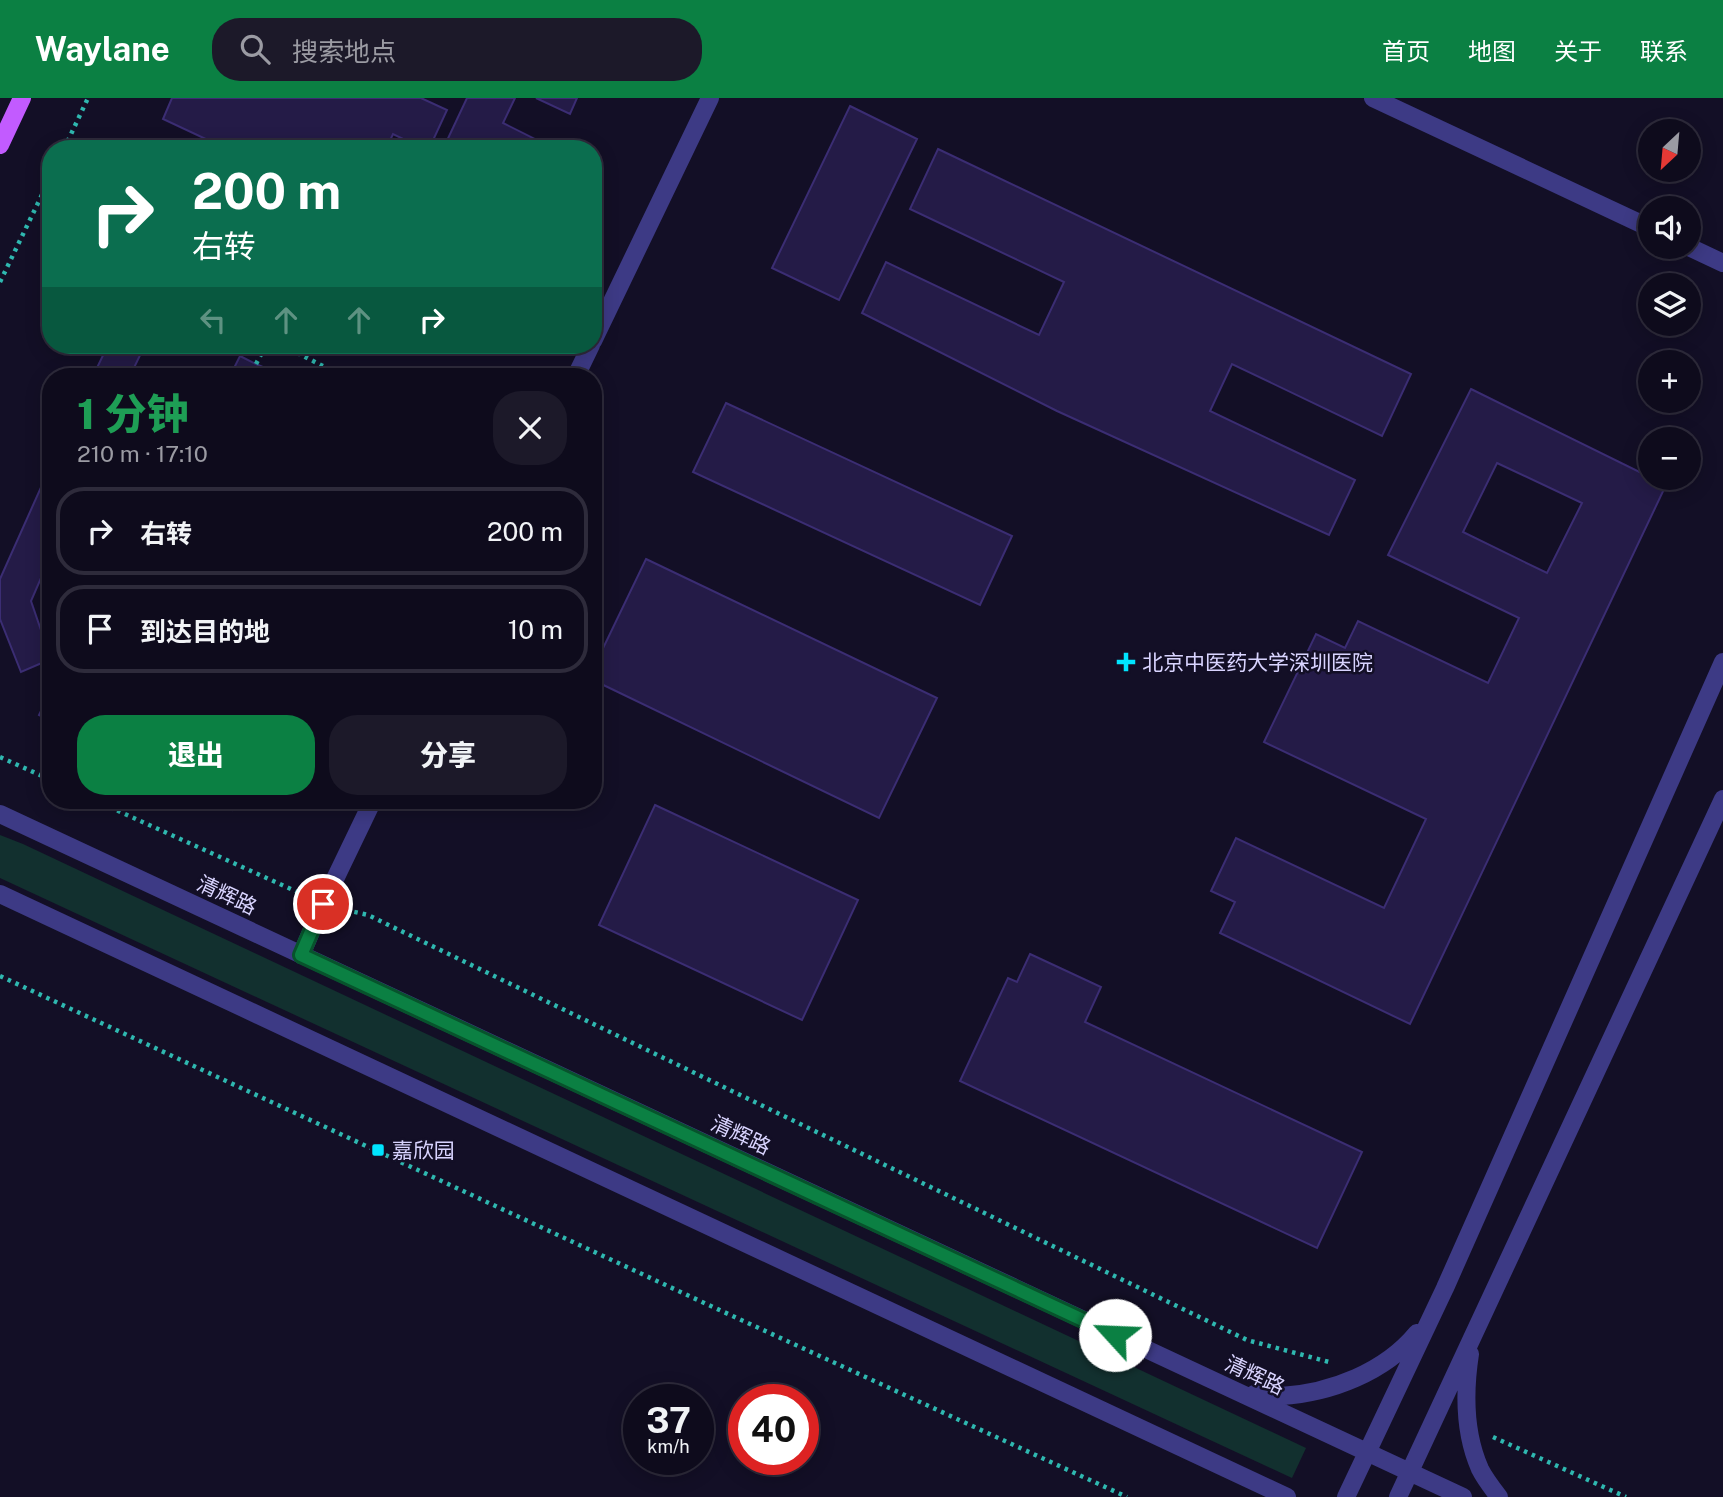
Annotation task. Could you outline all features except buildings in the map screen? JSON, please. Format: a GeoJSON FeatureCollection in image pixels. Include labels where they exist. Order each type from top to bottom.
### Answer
{"type":"FeatureCollection","features":[{"type":"Feature","properties":{"kind":"main road"},"geometry":{"type":"LineString","coordinates":[[0,145],[22,98]]}},
{"type":"Feature","properties":{"kind":"street"},"geometry":{"type":"LineString","coordinates":[[602,322],[710,98]]}},
{"type":"Feature","properties":{"kind":"street"},"geometry":{"type":"LineString","coordinates":[[1373,98],[1638,222]]}},
{"type":"Feature","properties":{"kind":"street"},"geometry":{"type":"LineString","coordinates":[[1701,253],[1723,263]]}},
{"type":"Feature","properties":{"kind":"street"},"geometry":{"type":"LineString","coordinates":[[1346,1497],[1432,1315],[1723,662]]}},
{"type":"Feature","properties":{"kind":"street"},"geometry":{"type":"LineString","coordinates":[[1398,1497],[1723,799]]}},
{"type":"Feature","properties":{"kind":"street"},"geometry":{"type":"LineString","coordinates":[[301,955],[369,809]]}},
{"type":"Feature","properties":{"kind":"street","name":"清辉路"},"geometry":{"type":"LineString","coordinates":[[0,814],[1463,1497]]}},
{"type":"Feature","properties":{"kind":"street"},"geometry":{"type":"LineString","coordinates":[[0,894],[1287,1497]]}},
{"type":"Feature","properties":{"kind":"street"},"geometry":{"type":"LineString","coordinates":[[1240,1392],[1279,1396],[1315,1391],[1348,1381],[1377,1367],[1406,1347],[1432,1315]]}},
{"type":"Feature","properties":{"kind":"street"},"geometry":{"type":"LineString","coordinates":[[1474,1333],[1467,1372],[1465,1409],[1471,1441],[1481,1471],[1499,1497]]}},
{"type":"Feature","properties":{"kind":"path"},"geometry":{"type":"LineString","coordinates":[[68,140],[88,98]]}},
{"type":"Feature","properties":{"kind":"path"},"geometry":{"type":"LineString","coordinates":[[0,282],[42,195]]}},
{"type":"Feature","properties":{"kind":"path"},"geometry":{"type":"LineString","coordinates":[[256,364],[261,354]]}},
{"type":"Feature","properties":{"kind":"path"},"geometry":{"type":"LineString","coordinates":[[299,354],[327,368]]}},
{"type":"Feature","properties":{"kind":"path"},"geometry":{"type":"LineString","coordinates":[[0,757],[42,776]]}},
{"type":"Feature","properties":{"kind":"path"},"geometry":{"type":"LineString","coordinates":[[114,809],[323,904],[368,915],[1247,1340],[1331,1363]]}},
{"type":"Feature","properties":{"kind":"path"},"geometry":{"type":"LineString","coordinates":[[0,976],[1127,1497]]}},
{"type":"Feature","properties":{"kind":"path"},"geometry":{"type":"LineString","coordinates":[[1489,1435],[1626,1497]]}},
{"type":"Feature","properties":{"kind":"green space"},"geometry":{"type":"Polygon","coordinates":[[[0,835],[1306,1448],[1292,1478],[0,878],[0,835]]]}},
{"type":"Feature","properties":{"kind":"place","name":"北京中医药大学深圳医院"},"geometry":{"type":"Point","coordinates":[1126,662]}},
{"type":"Feature","properties":{"kind":"place","name":"嘉欣园"},"geometry":{"type":"Point","coordinates":[378,1150]}},
{"type":"Feature","properties":{"kind":"route"},"geometry":{"type":"LineString","coordinates":[[323,904],[301,955],[1115,1335]]}}]}
